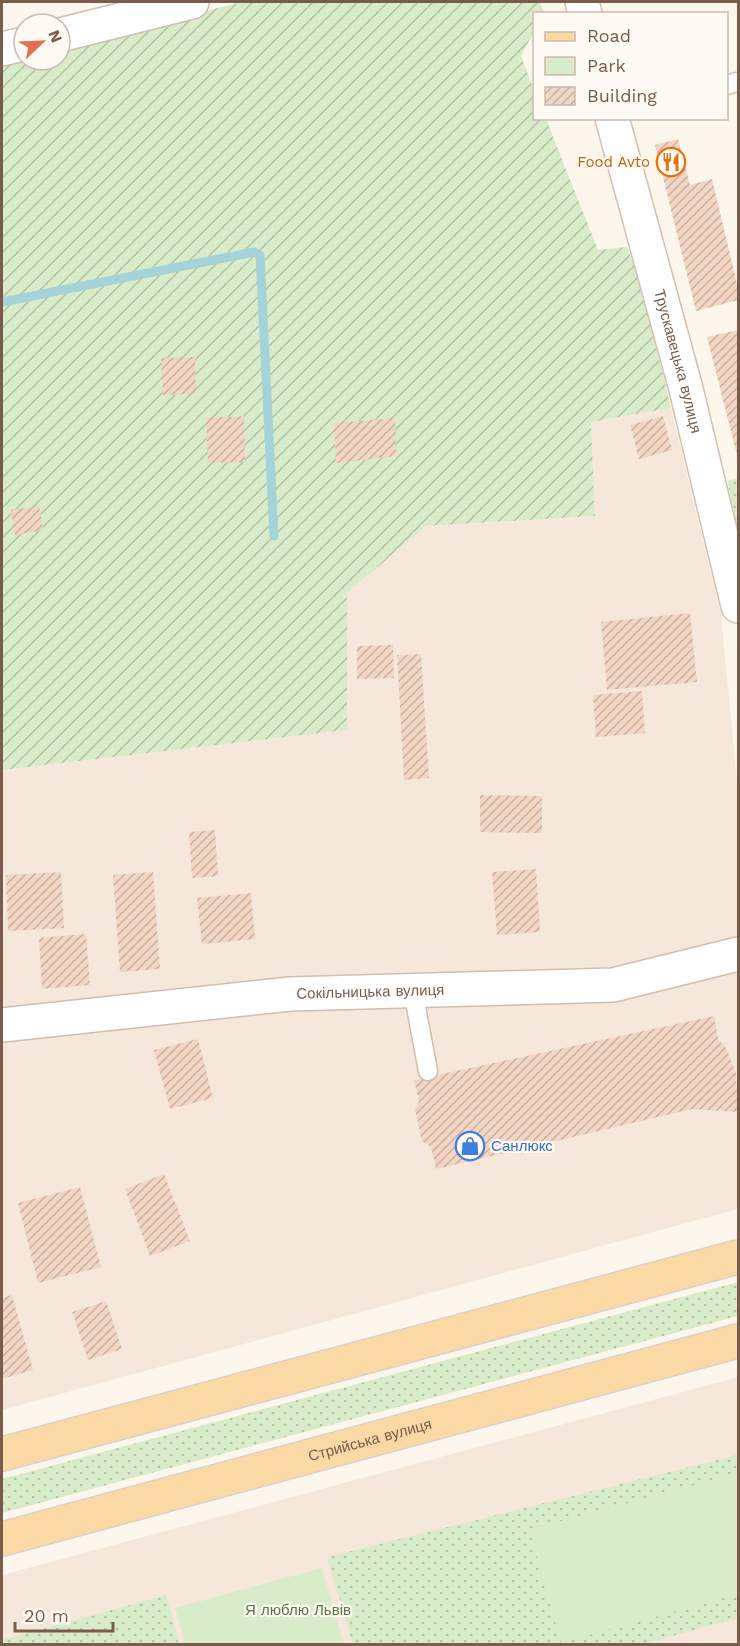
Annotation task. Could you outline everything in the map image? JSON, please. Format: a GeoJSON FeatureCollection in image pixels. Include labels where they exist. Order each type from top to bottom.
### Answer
{"type":"FeatureCollection","features":[{"type":"Feature","properties":{"kind":"main road"},"geometry":{"type":"LineString","coordinates":[[2,1454],[738,1257]]}},
{"type":"Feature","properties":{"kind":"main road","name":"Стрийська вулиця"},"geometry":{"type":"LineString","coordinates":[[2,1539],[738,1341]]}},
{"type":"Feature","properties":{"kind":"street"},"geometry":{"type":"LineString","coordinates":[[72,32],[192,2]]}},
{"type":"Feature","properties":{"kind":"street","name":"Трускавецька вулиця"},"geometry":{"type":"LineString","coordinates":[[613,120],[686,389],[738,606]]}},
{"type":"Feature","properties":{"kind":"street","name":"Сокільницька вулиця"},"geometry":{"type":"LineString","coordinates":[[2,1025],[290,994],[614,985],[738,954]]}},
{"type":"Feature","properties":{"kind":"lane"},"geometry":{"type":"LineString","coordinates":[[413,991],[428,1071]]}},
{"type":"Feature","properties":{"kind":"shaded area"},"geometry":{"type":"Polygon","coordinates":[[[671,408],[721,615],[738,792],[738,1209],[2,1410],[2,770],[347,730],[347,593],[426,526],[595,516],[591,422],[671,408]]]}},
{"type":"Feature","properties":{"kind":"shaded area"},"geometry":{"type":"Polygon","coordinates":[[[738,1377],[738,1644],[2,1644],[2,1575],[738,1377]]]}},
{"type":"Feature","properties":{"kind":"green space"},"geometry":{"type":"Polygon","coordinates":[[[242,2],[540,2],[544,12],[533,12],[533,34],[521,56],[533,87],[533,120],[546,120],[598,250],[627,247],[643,290],[671,408],[591,422],[595,516],[426,526],[347,593],[347,730],[2,770],[2,62],[12,62],[12,72],[72,72],[72,44],[242,2]]]}},
{"type":"Feature","properties":{"kind":"green space"},"geometry":{"type":"Polygon","coordinates":[[[738,478],[738,545],[728,481],[738,478]]]}},
{"type":"Feature","properties":{"kind":"green space"},"geometry":{"type":"Polygon","coordinates":[[[738,1282],[738,1316],[2,1513],[2,1479],[738,1282]]]}},
{"type":"Feature","properties":{"kind":"green space"},"geometry":{"type":"Polygon","coordinates":[[[738,1455],[738,1618],[643,1644],[353,1644],[327,1557],[738,1455]]]}},
{"type":"Feature","properties":{"kind":"green space"},"geometry":{"type":"Polygon","coordinates":[[[738,1473],[738,1594],[561,1643],[529,1530],[738,1473]]]}},
{"type":"Feature","properties":{"kind":"green space","name":"Я люблю Львів"},"geometry":{"type":"Polygon","coordinates":[[[322,1568],[344,1644],[185,1644],[175,1608],[322,1568]]]}},
{"type":"Feature","properties":{"kind":"green space"},"geometry":{"type":"Polygon","coordinates":[[[166,1595],[179,1644],[2,1644],[2,1640],[166,1595]]]}},
{"type":"Feature","properties":{"kind":"building"},"geometry":{"type":"Polygon","coordinates":[[[678,139],[690,185],[712,179],[738,288],[738,300],[696,311],[655,145],[678,139]]]}},
{"type":"Feature","properties":{"kind":"building"},"geometry":{"type":"Polygon","coordinates":[[[738,330],[738,459],[707,337],[738,330]]]}},
{"type":"Feature","properties":{"kind":"building"},"geometry":{"type":"Polygon","coordinates":[[[195,357],[196,394],[163,395],[161,358],[195,357]]]}},
{"type":"Feature","properties":{"kind":"building"},"geometry":{"type":"Polygon","coordinates":[[[244,416],[245,462],[208,463],[206,418],[244,416]]]}},
{"type":"Feature","properties":{"kind":"building"},"geometry":{"type":"Polygon","coordinates":[[[663,416],[672,450],[639,459],[630,425],[663,416]]]}},
{"type":"Feature","properties":{"kind":"building"},"geometry":{"type":"Polygon","coordinates":[[[395,418],[396,456],[336,463],[334,423],[395,418]]]}},
{"type":"Feature","properties":{"kind":"building"},"geometry":{"type":"Polygon","coordinates":[[[39,506],[43,530],[15,535],[11,510],[39,506]]]}},
{"type":"Feature","properties":{"kind":"building"},"geometry":{"type":"Polygon","coordinates":[[[690,613],[697,682],[607,690],[601,622],[690,613]]]}},
{"type":"Feature","properties":{"kind":"building"},"geometry":{"type":"Polygon","coordinates":[[[393,645],[394,678],[357,679],[357,646],[393,645]]]}},
{"type":"Feature","properties":{"kind":"building"},"geometry":{"type":"Polygon","coordinates":[[[421,654],[429,778],[404,780],[397,655],[421,654]]]}},
{"type":"Feature","properties":{"kind":"building"},"geometry":{"type":"Polygon","coordinates":[[[642,691],[645,733],[596,737],[593,695],[642,691]]]}},
{"type":"Feature","properties":{"kind":"building"},"geometry":{"type":"Polygon","coordinates":[[[480,795],[542,796],[542,833],[480,832],[480,795]]]}},
{"type":"Feature","properties":{"kind":"building"},"geometry":{"type":"Polygon","coordinates":[[[215,830],[218,876],[192,878],[189,832],[215,830]]]}},
{"type":"Feature","properties":{"kind":"building"},"geometry":{"type":"Polygon","coordinates":[[[536,869],[540,932],[497,935],[492,872],[536,869]]]}},
{"type":"Feature","properties":{"kind":"building"},"geometry":{"type":"Polygon","coordinates":[[[61,872],[64,928],[8,931],[6,875],[61,872]]]}},
{"type":"Feature","properties":{"kind":"building"},"geometry":{"type":"Polygon","coordinates":[[[153,872],[160,969],[120,972],[113,875],[153,872]]]}},
{"type":"Feature","properties":{"kind":"building"},"geometry":{"type":"Polygon","coordinates":[[[251,893],[255,939],[202,944],[197,898],[251,893]]]}},
{"type":"Feature","properties":{"kind":"building"},"geometry":{"type":"Polygon","coordinates":[[[86,934],[90,985],[42,989],[39,938],[86,934]]]}},
{"type":"Feature","properties":{"kind":"building"},"geometry":{"type":"Polygon","coordinates":[[[714,1016],[718,1039],[726,1048],[736,1073],[738,1112],[692,1109],[436,1169],[431,1147],[422,1141],[415,1110],[419,1101],[414,1080],[714,1016]]]}},
{"type":"Feature","properties":{"kind":"building"},"geometry":{"type":"Polygon","coordinates":[[[198,1039],[213,1098],[170,1109],[154,1050],[198,1039]]]}},
{"type":"Feature","properties":{"kind":"building"},"geometry":{"type":"Polygon","coordinates":[[[164,1174],[190,1241],[150,1256],[125,1189],[164,1174]]]}},
{"type":"Feature","properties":{"kind":"building"},"geometry":{"type":"Polygon","coordinates":[[[80,1187],[101,1267],[38,1283],[18,1203],[80,1187]]]}},
{"type":"Feature","properties":{"kind":"building"},"geometry":{"type":"Polygon","coordinates":[[[12,1295],[33,1370],[2,1379],[2,1298],[12,1295]]]}},
{"type":"Feature","properties":{"kind":"building"},"geometry":{"type":"Polygon","coordinates":[[[106,1301],[122,1349],[88,1360],[72,1312],[106,1301]]]}},
{"type":"Feature","properties":{"kind":"waterway"},"geometry":{"type":"LineString","coordinates":[[2,302],[254,252],[260,255],[274,536]]}},
{"type":"Feature","properties":{"kind":"place","name":"Food Avto"},"geometry":{"type":"Point","coordinates":[671,162]}},
{"type":"Feature","properties":{"kind":"place","name":"Санлюкс"},"geometry":{"type":"Point","coordinates":[470,1146]}}]}
